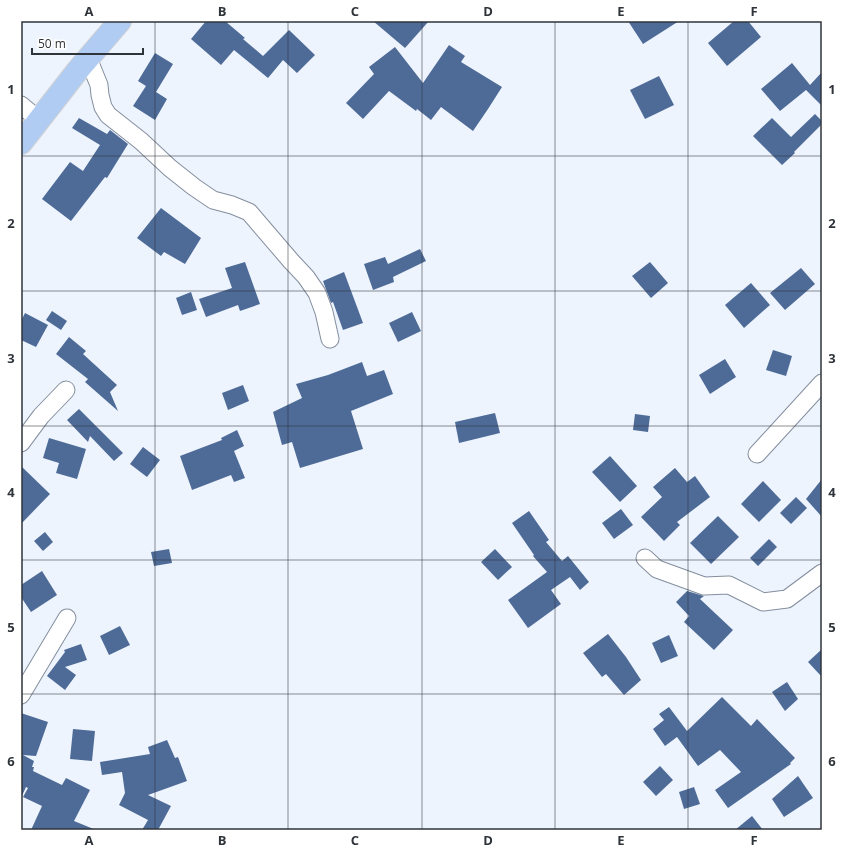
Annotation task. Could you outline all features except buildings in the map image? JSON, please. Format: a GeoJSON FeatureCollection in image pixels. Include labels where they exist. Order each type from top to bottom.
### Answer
{"type":"FeatureCollection","features":[{"type":"Feature","properties":{"kind":"highway"},"geometry":{"type":"LineString","coordinates":[[21,143],[88,58],[120,21]]}},
{"type":"Feature","properties":{"kind":"street"},"geometry":{"type":"LineString","coordinates":[[88,58],[99,85],[103,108],[108,115],[141,141],[170,168],[194,187],[213,200],[232,205],[249,212],[291,261],[306,276],[317,294],[322,306],[330,339]]}},
{"type":"Feature","properties":{"kind":"street"},"geometry":{"type":"LineString","coordinates":[[21,105],[39,120]]}},
{"type":"Feature","properties":{"kind":"street"},"geometry":{"type":"LineString","coordinates":[[757,454],[822,383]]}},
{"type":"Feature","properties":{"kind":"street"},"geometry":{"type":"LineString","coordinates":[[21,443],[41,416],[66,390]]}},
{"type":"Feature","properties":{"kind":"street"},"geometry":{"type":"LineString","coordinates":[[645,558],[657,569],[704,586],[729,585],[763,602],[787,599],[822,572]]}},
{"type":"Feature","properties":{"kind":"street"},"geometry":{"type":"LineString","coordinates":[[21,695],[67,618]]}}]}
